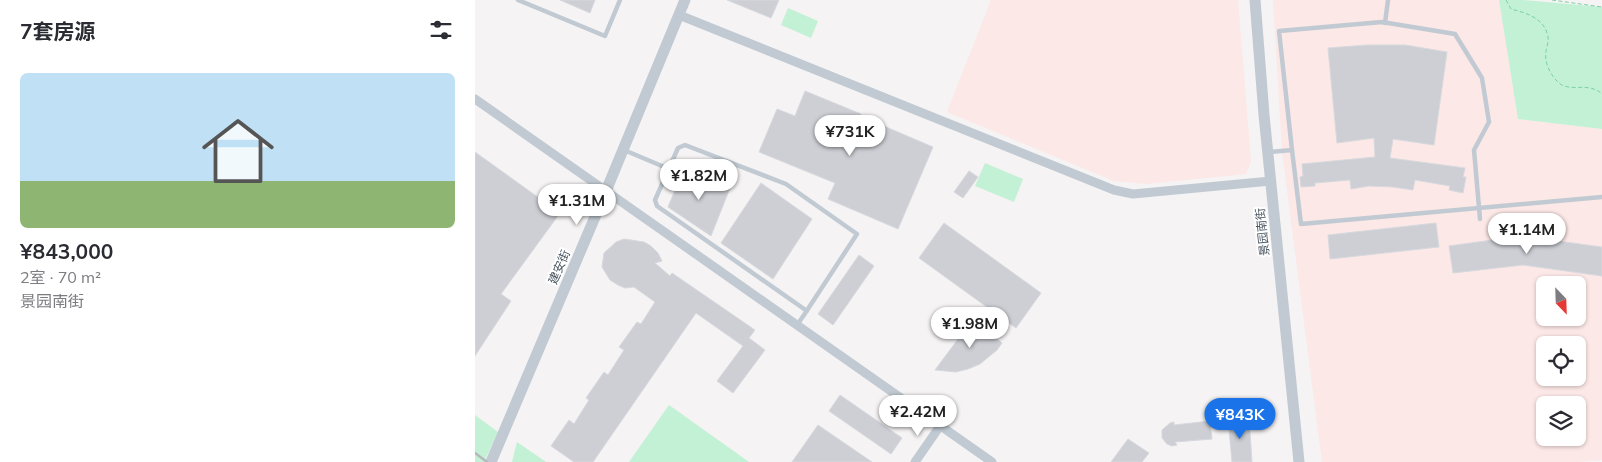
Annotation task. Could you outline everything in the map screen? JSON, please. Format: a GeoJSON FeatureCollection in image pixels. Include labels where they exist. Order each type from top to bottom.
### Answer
{"type":"FeatureCollection","features":[{"type":"Feature","properties":{"kind":"street","name":"建安街"},"geometry":{"type":"LineString","coordinates":[[491,462],[685,0]]}},
{"type":"Feature","properties":{"kind":"street","name":"景园南街"},"geometry":{"type":"LineString","coordinates":[[1255,0],[1268,153],[1299,462]]}},
{"type":"Feature","properties":{"kind":"street"},"geometry":{"type":"LineString","coordinates":[[679,15],[1114,190],[1133,194],[1271,181]]}},
{"type":"Feature","properties":{"kind":"street"},"geometry":{"type":"LineString","coordinates":[[475,99],[992,462]]}},
{"type":"Feature","properties":{"kind":"street"},"geometry":{"type":"LineString","coordinates":[[915,462],[940,426]]}},
{"type":"Feature","properties":{"kind":"lane"},"geometry":{"type":"LineString","coordinates":[[518,0],[605,36],[620,0]]}},
{"type":"Feature","properties":{"kind":"lane"},"geometry":{"type":"LineString","coordinates":[[1385,23],[1388,0]]}},
{"type":"Feature","properties":{"kind":"lane"},"geometry":{"type":"LineString","coordinates":[[1480,219],[1480,208],[1474,150],[1489,122],[1482,78],[1455,34],[1385,23],[1279,31],[1301,224],[1480,208],[1602,197]]}},
{"type":"Feature","properties":{"kind":"lane"},"geometry":{"type":"LineString","coordinates":[[797,325],[807,311],[857,234],[786,184],[685,145],[678,148],[655,200],[657,206],[807,311]]}},
{"type":"Feature","properties":{"kind":"lane"},"geometry":{"type":"LineString","coordinates":[[623,150],[669,168]]}},
{"type":"Feature","properties":{"kind":"lane"},"geometry":{"type":"LineString","coordinates":[[1268,153],[1292,150]]}},
{"type":"Feature","properties":{"kind":"path"},"geometry":{"type":"LineString","coordinates":[[1506,0],[1511,9],[1525,12],[1536,18],[1545,29],[1548,38],[1545,55],[1546,63],[1559,83],[1567,87],[1588,87],[1602,94]]}},
{"type":"Feature","properties":{"kind":"path"},"geometry":{"type":"LineString","coordinates":[[1552,0],[1602,7]]}},
{"type":"Feature","properties":{"kind":"shaded area"},"geometry":{"type":"Polygon","coordinates":[[[991,0],[1238,0],[1251,161],[1246,174],[1147,184],[1114,181],[947,112],[991,0]]]}},
{"type":"Feature","properties":{"kind":"shaded area"},"geometry":{"type":"Polygon","coordinates":[[[1273,0],[1499,0],[1518,119],[1602,129],[1602,460],[1578,462],[1322,462],[1282,151],[1273,0]]]}},
{"type":"Feature","properties":{"kind":"green space"},"geometry":{"type":"Polygon","coordinates":[[[1499,0],[1524,0],[1602,7],[1602,129],[1518,119],[1499,0]]]}},
{"type":"Feature","properties":{"kind":"green space"},"geometry":{"type":"Polygon","coordinates":[[[788,8],[818,21],[811,38],[781,25],[788,8]]]}},
{"type":"Feature","properties":{"kind":"green space"},"geometry":{"type":"Polygon","coordinates":[[[985,163],[1023,179],[1014,202],[975,186],[985,163]]]}},
{"type":"Feature","properties":{"kind":"green space"},"geometry":{"type":"Polygon","coordinates":[[[669,405],[749,462],[629,462],[669,405]]]}},
{"type":"Feature","properties":{"kind":"green space"},"geometry":{"type":"Polygon","coordinates":[[[475,415],[498,432],[484,462],[475,462],[475,415]]]}},
{"type":"Feature","properties":{"kind":"green space"},"geometry":{"type":"Polygon","coordinates":[[[517,442],[546,462],[512,462],[517,442]]]}},
{"type":"Feature","properties":{"kind":"building"},"geometry":{"type":"Polygon","coordinates":[[[560,0],[595,0],[590,13],[560,0]]]}},
{"type":"Feature","properties":{"kind":"building"},"geometry":{"type":"Polygon","coordinates":[[[727,0],[779,0],[771,18],[727,0]]]}},
{"type":"Feature","properties":{"kind":"building"},"geometry":{"type":"Polygon","coordinates":[[[1405,45],[1447,52],[1434,145],[1393,139],[1390,158],[1465,168],[1463,177],[1466,177],[1463,193],[1449,190],[1450,186],[1415,180],[1413,190],[1369,186],[1351,189],[1350,180],[1315,183],[1315,186],[1301,187],[1300,177],[1303,176],[1302,164],[1375,157],[1374,138],[1337,143],[1328,48],[1405,45]]]}},
{"type":"Feature","properties":{"kind":"building"},"geometry":{"type":"Polygon","coordinates":[[[805,91],[861,114],[854,132],[865,136],[872,121],[933,147],[898,229],[828,199],[835,183],[759,152],[777,109],[795,116],[805,91]]]}},
{"type":"Feature","properties":{"kind":"building"},"geometry":{"type":"Polygon","coordinates":[[[475,152],[560,213],[501,294],[511,301],[475,356],[475,152]]]}},
{"type":"Feature","properties":{"kind":"building"},"geometry":{"type":"Polygon","coordinates":[[[683,171],[730,188],[711,236],[668,207],[683,171]]]}},
{"type":"Feature","properties":{"kind":"building"},"geometry":{"type":"Polygon","coordinates":[[[969,171],[978,177],[963,198],[954,192],[969,171]]]}},
{"type":"Feature","properties":{"kind":"building"},"geometry":{"type":"Polygon","coordinates":[[[761,183],[812,219],[773,279],[721,243],[761,183]]]}},
{"type":"Feature","properties":{"kind":"building"},"geometry":{"type":"Polygon","coordinates":[[[944,223],[1041,293],[1016,328],[919,258],[944,223]]]}},
{"type":"Feature","properties":{"kind":"building"},"geometry":{"type":"Polygon","coordinates":[[[1436,223],[1439,247],[1330,259],[1328,235],[1436,223]]]}},
{"type":"Feature","properties":{"kind":"building"},"geometry":{"type":"Polygon","coordinates":[[[1521,236],[1602,247],[1602,276],[1523,265],[1453,273],[1449,246],[1521,236]]]}},
{"type":"Feature","properties":{"kind":"building"},"geometry":{"type":"Polygon","coordinates":[[[624,239],[644,242],[651,246],[658,253],[662,261],[655,263],[670,276],[672,273],[755,330],[749,338],[765,350],[733,393],[717,381],[743,346],[696,313],[593,462],[574,462],[551,446],[569,420],[574,424],[589,400],[586,398],[604,372],[608,375],[624,350],[619,347],[637,322],[641,324],[655,302],[634,287],[625,288],[610,280],[602,267],[604,253],[616,242],[624,239]]]}},
{"type":"Feature","properties":{"kind":"building"},"geometry":{"type":"Polygon","coordinates":[[[859,255],[874,266],[833,325],[818,314],[859,255]]]}},
{"type":"Feature","properties":{"kind":"building"},"geometry":{"type":"Polygon","coordinates":[[[973,319],[1002,343],[997,350],[980,364],[968,369],[956,372],[935,370],[973,319]]]}},
{"type":"Feature","properties":{"kind":"building"},"geometry":{"type":"Polygon","coordinates":[[[840,395],[902,438],[891,454],[829,411],[840,395]]]}},
{"type":"Feature","properties":{"kind":"building"},"geometry":{"type":"Polygon","coordinates":[[[1249,417],[1252,462],[1232,462],[1228,419],[1249,417]]]}},
{"type":"Feature","properties":{"kind":"building"},"geometry":{"type":"Polygon","coordinates":[[[1210,421],[1212,439],[1175,442],[1177,445],[1172,446],[1167,444],[1162,438],[1162,430],[1170,423],[1174,422],[1174,425],[1210,421]]]}},
{"type":"Feature","properties":{"kind":"building"},"geometry":{"type":"Polygon","coordinates":[[[818,425],[872,462],[792,462],[818,425]]]}},
{"type":"Feature","properties":{"kind":"building"},"geometry":{"type":"Polygon","coordinates":[[[1128,439],[1149,453],[1142,462],[1111,462],[1128,439]]]}},
{"type":"Feature","properties":{"kind":"railway"},"geometry":{"type":"LineString","coordinates":[[475,453],[487,462]]}}]}
